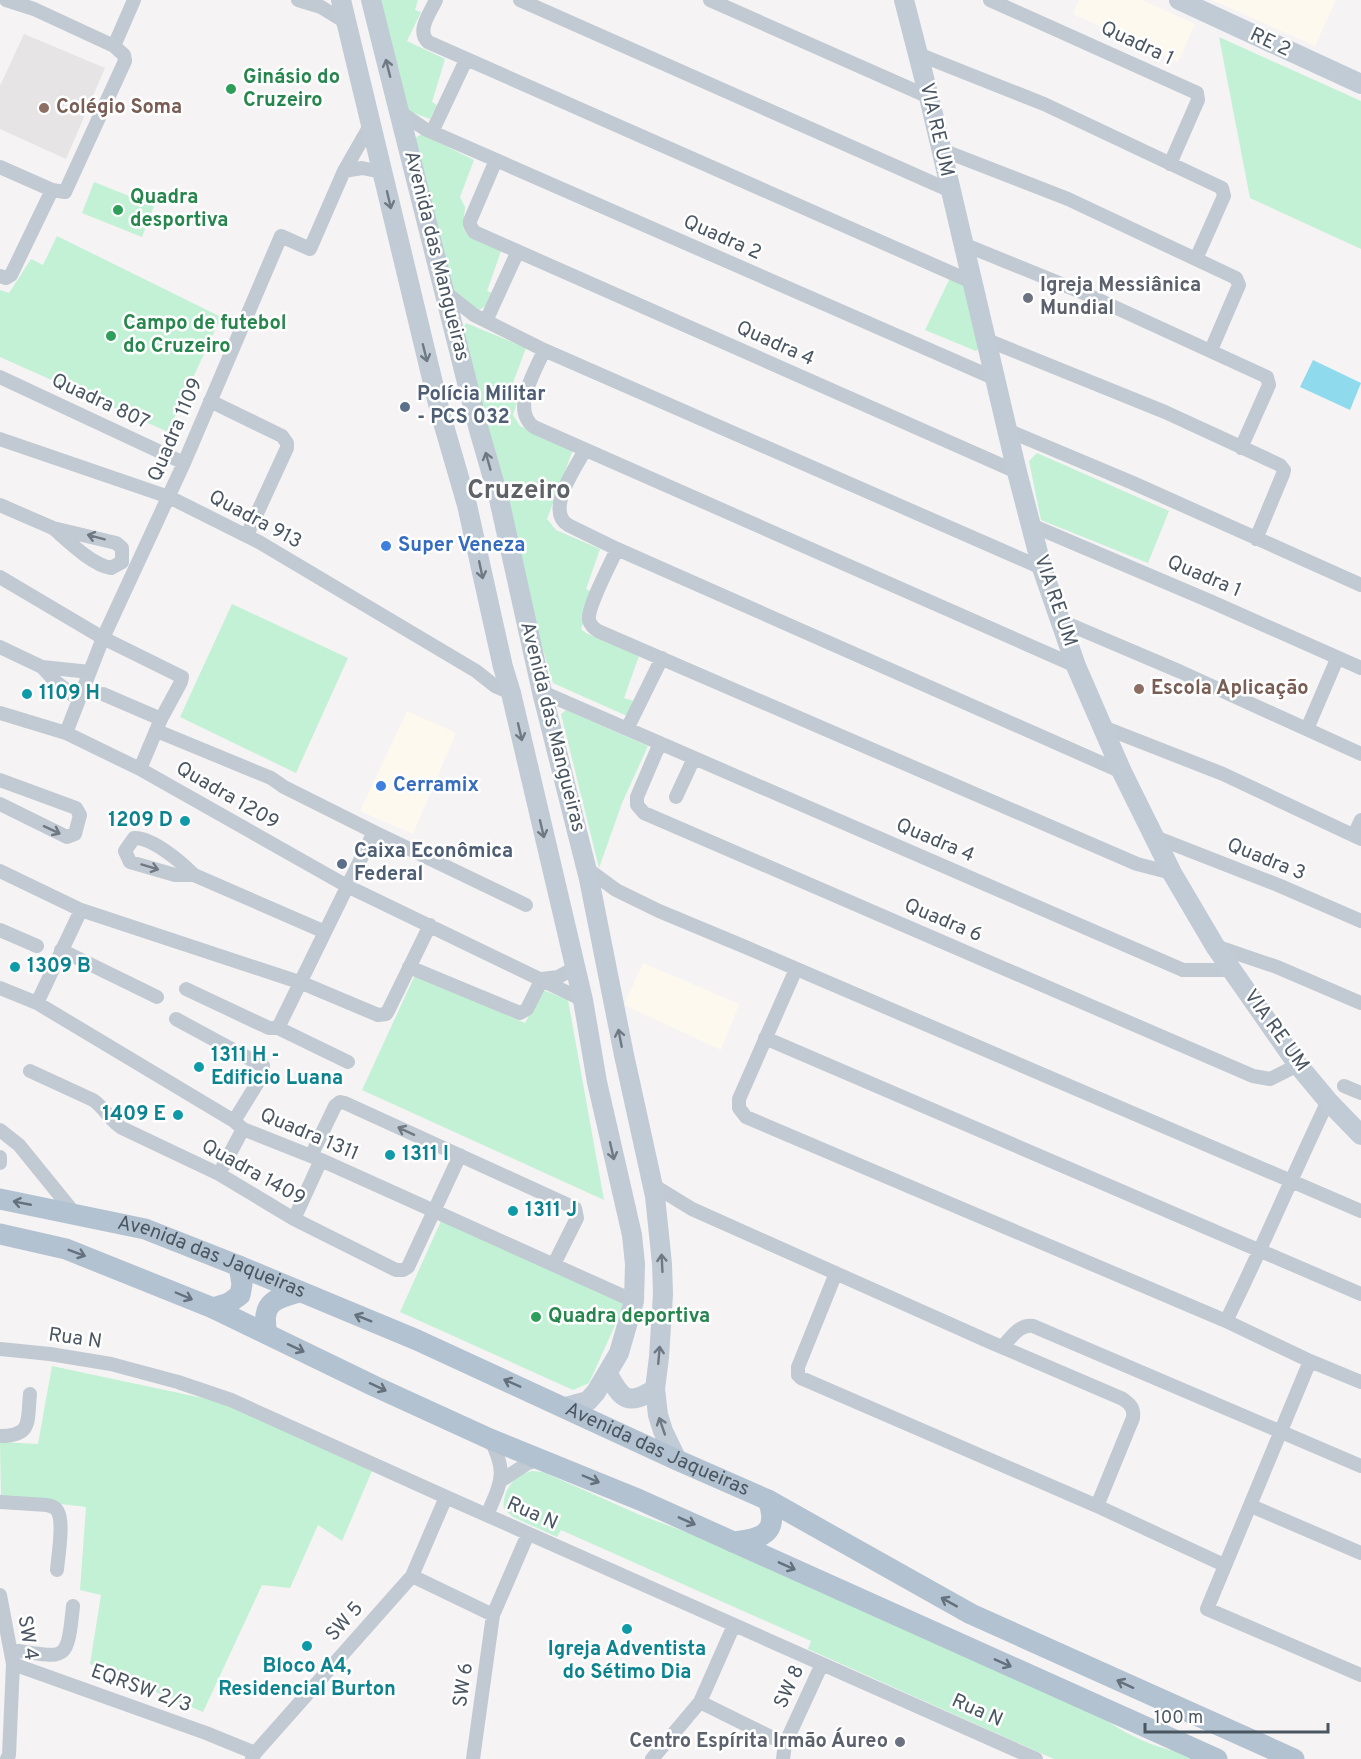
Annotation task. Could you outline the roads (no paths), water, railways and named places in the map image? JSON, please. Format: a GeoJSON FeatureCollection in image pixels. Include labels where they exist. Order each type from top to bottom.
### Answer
{"type":"FeatureCollection","features":[{"type":"Feature","properties":{"kind":"main road","name":"Avenida das Mangueiras"},"geometry":{"type":"LineString","coordinates":[[341,0],[440,412],[467,505],[503,667],[583,1000],[597,1082],[632,1235],[635,1264],[634,1302],[619,1353],[608,1374],[588,1401],[566,1407]]}},
{"type":"Feature","properties":{"kind":"main road","name":"Avenida das Mangueiras"},"geometry":{"type":"LineString","coordinates":[[371,0],[498,499],[542,692],[592,891],[636,1116],[657,1208],[663,1294],[655,1389],[658,1415],[677,1460]]}},
{"type":"Feature","properties":{"kind":"main road","name":"VIA RE UM"},"geometry":{"type":"LineString","coordinates":[[903,0],[942,150],[1017,472],[1042,568],[1077,666],[1122,772],[1172,873],[1215,946],[1298,1065],[1361,1135]]}},
{"type":"Feature","properties":{"kind":"main road","name":"RE 2"},"geometry":{"type":"LineString","coordinates":[[1179,0],[1361,84]]}},
{"type":"Feature","properties":{"kind":"main road"},"geometry":{"type":"LineString","coordinates":[[440,412],[457,415],[474,408]]}},
{"type":"Feature","properties":{"kind":"main road"},"geometry":{"type":"LineString","coordinates":[[448,439],[462,431],[479,430]]}},
{"type":"Feature","properties":{"kind":"main road"},"geometry":{"type":"LineString","coordinates":[[529,772],[546,774],[556,771],[564,775],[552,784],[534,792]]}},
{"type":"Feature","properties":{"kind":"main road"},"geometry":{"type":"LineString","coordinates":[[597,1082],[614,1084],[622,1081],[628,1075]]}},
{"type":"Feature","properties":{"kind":"main road"},"geometry":{"type":"LineString","coordinates":[[605,1120],[621,1115],[636,1116]]}},
{"type":"Feature","properties":{"kind":"main road","name":"Avenida das Jaqueiras"},"geometry":{"type":"LineString","coordinates":[[0,1199],[145,1228],[417,1340],[768,1500],[971,1614],[1294,1759]]}},
{"type":"Feature","properties":{"kind":"main road"},"geometry":{"type":"LineString","coordinates":[[0,1234],[66,1249],[213,1308],[490,1439],[640,1500],[1217,1759]]}},
{"type":"Feature","properties":{"kind":"main road"},"geometry":{"type":"LineString","coordinates":[[632,1235],[642,1240],[653,1240],[660,1236]]}},
{"type":"Feature","properties":{"kind":"main road"},"geometry":{"type":"LineString","coordinates":[[213,1308],[229,1303],[240,1295],[242,1284],[239,1266]]}},
{"type":"Feature","properties":{"kind":"main road"},"geometry":{"type":"LineString","coordinates":[[267,1335],[264,1321],[267,1307],[278,1297],[299,1292]]}},
{"type":"Feature","properties":{"kind":"main road"},"geometry":{"type":"LineString","coordinates":[[608,1374],[616,1389],[628,1398],[636,1399],[655,1389]]}},
{"type":"Feature","properties":{"kind":"main road"},"geometry":{"type":"LineString","coordinates":[[733,1542],[759,1538],[771,1527],[773,1514],[768,1500]]}},
{"type":"Feature","properties":{"kind":"street"},"geometry":{"type":"LineString","coordinates":[[0,167],[64,193],[68,189],[124,64],[124,55],[114,46],[36,4],[6,0]]}},
{"type":"Feature","properties":{"kind":"street"},"geometry":{"type":"LineString","coordinates":[[114,46],[134,0]]}},
{"type":"Feature","properties":{"kind":"street"},"geometry":{"type":"LineString","coordinates":[[298,0],[326,4],[347,23]]}},
{"type":"Feature","properties":{"kind":"street"},"geometry":{"type":"LineString","coordinates":[[436,0],[422,30],[425,39],[466,60],[972,282]]}},
{"type":"Feature","properties":{"kind":"street"},"geometry":{"type":"LineString","coordinates":[[520,0],[951,191]]}},
{"type":"Feature","properties":{"kind":"street"},"geometry":{"type":"LineString","coordinates":[[710,0],[929,98]]}},
{"type":"Feature","properties":{"kind":"street","name":"Quadra 1"},"geometry":{"type":"LineString","coordinates":[[990,0],[1197,93],[1198,100],[1170,164]]}},
{"type":"Feature","properties":{"kind":"street"},"geometry":{"type":"LineString","coordinates":[[918,54],[1044,104],[1222,188],[1224,196],[1196,259]]}},
{"type":"Feature","properties":{"kind":"street"},"geometry":{"type":"LineString","coordinates":[[405,133],[417,128],[428,130],[466,60]]}},
{"type":"Feature","properties":{"kind":"street","name":"Quadra 2"},"geometry":{"type":"LineString","coordinates":[[400,112],[428,130],[996,379]]}},
{"type":"Feature","properties":{"kind":"street"},"geometry":{"type":"LineString","coordinates":[[344,171],[371,124]]}},
{"type":"Feature","properties":{"kind":"street"},"geometry":{"type":"LineString","coordinates":[[942,150],[1068,199],[1236,278],[1239,283],[1211,350]]}},
{"type":"Feature","properties":{"kind":"street","name":"Quadra 4"},"geometry":{"type":"LineString","coordinates":[[496,160],[470,225],[474,232],[1017,472]]}},
{"type":"Feature","properties":{"kind":"street"},"geometry":{"type":"LineString","coordinates":[[344,171],[362,168],[382,172]]}},
{"type":"Feature","properties":{"kind":"street","name":"Quadra 1109"},"geometry":{"type":"LineString","coordinates":[[66,733],[103,638],[169,497],[281,236],[310,249],[344,171]]}},
{"type":"Feature","properties":{"kind":"street"},"geometry":{"type":"LineString","coordinates":[[0,276],[6,278],[11,274],[52,190]]}},
{"type":"Feature","properties":{"kind":"street"},"geometry":{"type":"LineString","coordinates":[[963,244],[1086,294],[1211,350],[1269,380],[1269,385],[1241,448]]}},
{"type":"Feature","properties":{"kind":"street"},"geometry":{"type":"LineString","coordinates":[[480,318],[518,251]]}},
{"type":"Feature","properties":{"kind":"street"},"geometry":{"type":"LineString","coordinates":[[445,292],[480,318],[544,350],[1042,568]]}},
{"type":"Feature","properties":{"kind":"street"},"geometry":{"type":"LineString","coordinates":[[451,315],[480,318]]}},
{"type":"Feature","properties":{"kind":"street"},"geometry":{"type":"LineString","coordinates":[[987,339],[1165,412],[1280,465],[1284,470],[1256,539]]}},
{"type":"Feature","properties":{"kind":"street"},"geometry":{"type":"LineString","coordinates":[[544,350],[523,408],[528,422],[534,427],[1077,666]]}},
{"type":"Feature","properties":{"kind":"street","name":"Quadra 807"},"geometry":{"type":"LineString","coordinates":[[0,377],[184,463]]}},
{"type":"Feature","properties":{"kind":"street"},"geometry":{"type":"LineString","coordinates":[[210,401],[282,436],[287,443],[287,448],[248,535]]}},
{"type":"Feature","properties":{"kind":"street"},"geometry":{"type":"LineString","coordinates":[[1007,430],[1133,483],[1361,585]]}},
{"type":"Feature","properties":{"kind":"street","name":"Quadra 913"},"geometry":{"type":"LineString","coordinates":[[0,439],[169,497],[248,535],[476,671],[495,686],[511,693]]}},
{"type":"Feature","properties":{"kind":"street"},"geometry":{"type":"LineString","coordinates":[[585,450],[561,496],[559,515],[568,525],[617,549],[1122,772]]}},
{"type":"Feature","properties":{"kind":"street"},"geometry":{"type":"LineString","coordinates":[[0,505],[53,528],[116,543],[122,548],[122,562],[111,568],[105,567],[74,546],[53,528]]}},
{"type":"Feature","properties":{"kind":"street","name":"Quadra 1"},"geometry":{"type":"LineString","coordinates":[[1031,525],[1361,668]]}},
{"type":"Feature","properties":{"kind":"street"},"geometry":{"type":"LineString","coordinates":[[617,549],[591,608],[589,620],[591,626],[598,631],[1137,864],[1172,873]]}},
{"type":"Feature","properties":{"kind":"street"},"geometry":{"type":"LineString","coordinates":[[0,577],[103,638],[182,676],[182,682],[159,725],[140,769]]}},
{"type":"Feature","properties":{"kind":"street"},"geometry":{"type":"LineString","coordinates":[[1061,621],[1361,754]]}},
{"type":"Feature","properties":{"kind":"street"},"geometry":{"type":"LineString","coordinates":[[0,647],[42,667],[90,672]]}},
{"type":"Feature","properties":{"kind":"street"},"geometry":{"type":"LineString","coordinates":[[627,729],[662,658]]}},
{"type":"Feature","properties":{"kind":"street"},"geometry":{"type":"LineString","coordinates":[[1307,729],[1337,659]]}},
{"type":"Feature","properties":{"kind":"street"},"geometry":{"type":"LineString","coordinates":[[42,667],[79,700]]}},
{"type":"Feature","properties":{"kind":"street"},"geometry":{"type":"LineString","coordinates":[[476,671],[503,667]]}},
{"type":"Feature","properties":{"kind":"street","name":"Quadra 4"},"geometry":{"type":"LineString","coordinates":[[542,692],[1183,970],[1231,970]]}},
{"type":"Feature","properties":{"kind":"street"},"geometry":{"type":"LineString","coordinates":[[103,694],[159,725],[526,905]]}},
{"type":"Feature","properties":{"kind":"street"},"geometry":{"type":"LineString","coordinates":[[548,716],[566,703]]}},
{"type":"Feature","properties":{"kind":"street","name":"Quadra 1209"},"geometry":{"type":"LineString","coordinates":[[0,712],[66,733],[140,769],[347,886],[583,1000]]}},
{"type":"Feature","properties":{"kind":"street"},"geometry":{"type":"LineString","coordinates":[[1103,727],[1223,774],[1357,837],[1361,820]]}},
{"type":"Feature","properties":{"kind":"street","name":"Quadra 6"},"geometry":{"type":"LineString","coordinates":[[660,743],[638,797],[637,805],[644,813],[1253,1076],[1270,1079],[1298,1065]]}},
{"type":"Feature","properties":{"kind":"street"},"geometry":{"type":"LineString","coordinates":[[676,797],[694,758]]}},
{"type":"Feature","properties":{"kind":"street"},"geometry":{"type":"LineString","coordinates":[[0,780],[76,808],[80,815],[75,834],[67,837],[0,804]]}},
{"type":"Feature","properties":{"kind":"street"},"geometry":{"type":"LineString","coordinates":[[278,1028],[374,832]]}},
{"type":"Feature","properties":{"kind":"street","name":"Quadra 3"},"geometry":{"type":"LineString","coordinates":[[1155,837],[1278,885],[1361,921]]}},
{"type":"Feature","properties":{"kind":"street"},"geometry":{"type":"LineString","coordinates":[[586,868],[616,890],[658,911],[1361,1212]]}},
{"type":"Feature","properties":{"kind":"street"},"geometry":{"type":"LineString","coordinates":[[0,871],[81,910],[302,983],[374,1014],[382,1015],[388,1011],[430,925]]}},
{"type":"Feature","properties":{"kind":"street"},"geometry":{"type":"LineString","coordinates":[[194,875],[325,932]]}},
{"type":"Feature","properties":{"kind":"street"},"geometry":{"type":"LineString","coordinates":[[592,891],[616,890]]}},
{"type":"Feature","properties":{"kind":"street"},"geometry":{"type":"LineString","coordinates":[[0,988],[37,1003],[81,910]]}},
{"type":"Feature","properties":{"kind":"street"},"geometry":{"type":"LineString","coordinates":[[0,930],[36,946]]}},
{"type":"Feature","properties":{"kind":"street"},"geometry":{"type":"LineString","coordinates":[[1215,946],[1277,967],[1361,1003]]}},
{"type":"Feature","properties":{"kind":"street"},"geometry":{"type":"LineString","coordinates":[[62,950],[157,997]]}},
{"type":"Feature","properties":{"kind":"street"},"geometry":{"type":"LineString","coordinates":[[409,967],[520,1013],[527,1009],[542,979],[558,977],[575,968]]}},
{"type":"Feature","properties":{"kind":"street"},"geometry":{"type":"LineString","coordinates":[[796,969],[739,1099],[739,1108],[746,1117],[1226,1321],[1310,1361],[1361,1382]]}},
{"type":"Feature","properties":{"kind":"street"},"geometry":{"type":"LineString","coordinates":[[186,989],[268,1028],[278,1028],[348,1062]]}},
{"type":"Feature","properties":{"kind":"street","name":"Quadra 1311"},"geometry":{"type":"LineString","coordinates":[[37,1003],[239,1125],[554,1264],[634,1302]]}},
{"type":"Feature","properties":{"kind":"street"},"geometry":{"type":"LineString","coordinates":[[176,1019],[262,1066],[262,1074],[219,1174]]}},
{"type":"Feature","properties":{"kind":"street"},"geometry":{"type":"LineString","coordinates":[[765,1038],[1361,1294]]}},
{"type":"Feature","properties":{"kind":"street","name":"Quadra 1409"},"geometry":{"type":"LineString","coordinates":[[30,1071],[93,1100],[100,1105],[113,1123],[122,1128],[219,1174],[294,1219],[396,1270],[408,1267],[435,1212]]}},
{"type":"Feature","properties":{"kind":"street"},"geometry":{"type":"LineString","coordinates":[[1344,1086],[1361,1093]]}},
{"type":"Feature","properties":{"kind":"street"},"geometry":{"type":"LineString","coordinates":[[1226,1321],[1261,1250],[1328,1101]]}},
{"type":"Feature","properties":{"kind":"street"},"geometry":{"type":"LineString","coordinates":[[294,1219],[334,1106],[340,1102],[575,1208],[577,1218],[554,1264]]}},
{"type":"Feature","properties":{"kind":"street"},"geometry":{"type":"LineString","coordinates":[[0,1130],[19,1145],[75,1214]]}},
{"type":"Feature","properties":{"kind":"street"},"geometry":{"type":"LineString","coordinates":[[435,1212],[460,1155]]}},
{"type":"Feature","properties":{"kind":"street"},"geometry":{"type":"LineString","coordinates":[[0,1157],[0,1163]]}},
{"type":"Feature","properties":{"kind":"street"},"geometry":{"type":"LineString","coordinates":[[653,1185],[692,1209],[1130,1404],[1133,1418],[1097,1506]]}},
{"type":"Feature","properties":{"kind":"street"},"geometry":{"type":"LineString","coordinates":[[657,1208],[692,1209]]}},
{"type":"Feature","properties":{"kind":"street"},"geometry":{"type":"LineString","coordinates":[[836,1274],[798,1367],[798,1374],[801,1378],[1097,1506],[1224,1565]]}},
{"type":"Feature","properties":{"kind":"street"},"geometry":{"type":"LineString","coordinates":[[1002,1347],[1020,1328],[1033,1326],[1361,1466]]}},
{"type":"Feature","properties":{"kind":"street","name":"Rua N"},"geometry":{"type":"LineString","coordinates":[[0,1349],[111,1364],[178,1382],[231,1400],[1029,1758]]}},
{"type":"Feature","properties":{"kind":"street"},"geometry":{"type":"LineString","coordinates":[[1310,1361],[1282,1433],[1224,1565],[1208,1610],[1361,1675]]}},
{"type":"Feature","properties":{"kind":"street"},"geometry":{"type":"LineString","coordinates":[[0,1436],[14,1436],[24,1429],[27,1424],[30,1394]]}},
{"type":"Feature","properties":{"kind":"street"},"geometry":{"type":"LineString","coordinates":[[487,1515],[502,1480],[500,1459],[490,1439]]}},
{"type":"Feature","properties":{"kind":"street"},"geometry":{"type":"LineString","coordinates":[[502,1480],[528,1463],[542,1459]]}},
{"type":"Feature","properties":{"kind":"street","name":"SW 5"},"geometry":{"type":"LineString","coordinates":[[253,1756],[412,1576],[446,1497]]}},
{"type":"Feature","properties":{"kind":"street"},"geometry":{"type":"LineString","coordinates":[[0,1502],[47,1504],[57,1510],[60,1521],[57,1570]]}},
{"type":"Feature","properties":{"kind":"street"},"geometry":{"type":"LineString","coordinates":[[1251,1506],[1361,1553]]}},
{"type":"Feature","properties":{"kind":"street","name":"SW 6"},"geometry":{"type":"LineString","coordinates":[[473,1759],[493,1616],[528,1534]]}},
{"type":"Feature","properties":{"kind":"street"},"geometry":{"type":"LineString","coordinates":[[412,1576],[493,1616]]}},
{"type":"Feature","properties":{"kind":"street","name":"SW 4"},"geometry":{"type":"LineString","coordinates":[[0,1595],[9,1663],[12,1758]]}},
{"type":"Feature","properties":{"kind":"street"},"geometry":{"type":"LineString","coordinates":[[9,1663],[62,1653],[66,1650],[70,1640],[73,1606]]}},
{"type":"Feature","properties":{"kind":"street"},"geometry":{"type":"LineString","coordinates":[[652,1759],[700,1702],[734,1625]]}},
{"type":"Feature","properties":{"kind":"street","name":"EQRSW 2/3"},"geometry":{"type":"LineString","coordinates":[[9,1663],[206,1732],[253,1756]]}},
{"type":"Feature","properties":{"kind":"street","name":"SW 8"},"geometry":{"type":"LineString","coordinates":[[783,1759],[785,1744],[822,1664]]}},
{"type":"Feature","properties":{"kind":"street"},"geometry":{"type":"LineString","coordinates":[[700,1702],[785,1744]]}},
{"type":"Feature","properties":{"kind":"water"},"geometry":{"type":"Polygon","coordinates":[[[1313,360],[1361,383],[1350,410],[1300,387],[1313,360]]]}},
{"type":"Feature","properties":{"kind":"place","name":"Ginásio do Cruzeiro"},"geometry":{"type":"Point","coordinates":[231,89]}},
{"type":"Feature","properties":{"kind":"place","name":"Colégio Soma"},"geometry":{"type":"Point","coordinates":[44,108]}},
{"type":"Feature","properties":{"kind":"place","name":"Quadra desportiva"},"geometry":{"type":"Point","coordinates":[118,210]}},
{"type":"Feature","properties":{"kind":"place","name":"Igreja Messiânica Mundial"},"geometry":{"type":"Point","coordinates":[1028,298]}},
{"type":"Feature","properties":{"kind":"place","name":"Campo de futebol do Cruzeiro"},"geometry":{"type":"Point","coordinates":[111,336]}},
{"type":"Feature","properties":{"kind":"place","name":"Polícia Militar - PCS 032"},"geometry":{"type":"Point","coordinates":[405,407]}},
{"type":"Feature","properties":{"kind":"place","name":"Super Veneza"},"geometry":{"type":"Point","coordinates":[386,546]}},
{"type":"Feature","properties":{"kind":"place","name":"Escola Aplicação"},"geometry":{"type":"Point","coordinates":[1139,689]}},
{"type":"Feature","properties":{"kind":"place","name":"1109 H"},"geometry":{"type":"Point","coordinates":[27,694]}},
{"type":"Feature","properties":{"kind":"place","name":"Cerramix"},"geometry":{"type":"Point","coordinates":[381,786]}},
{"type":"Feature","properties":{"kind":"place","name":"1209 D"},"geometry":{"type":"Point","coordinates":[185,821]}},
{"type":"Feature","properties":{"kind":"place","name":"Caixa Econômica Federal"},"geometry":{"type":"Point","coordinates":[342,864]}},
{"type":"Feature","properties":{"kind":"place","name":"1309 B"},"geometry":{"type":"Point","coordinates":[15,967]}},
{"type":"Feature","properties":{"kind":"place","name":"1311 H - Edificio Luana"},"geometry":{"type":"Point","coordinates":[199,1067]}},
{"type":"Feature","properties":{"kind":"place","name":"1409 E"},"geometry":{"type":"Point","coordinates":[178,1115]}},
{"type":"Feature","properties":{"kind":"place","name":"1311 I"},"geometry":{"type":"Point","coordinates":[390,1155]}},
{"type":"Feature","properties":{"kind":"place","name":"1311 J"},"geometry":{"type":"Point","coordinates":[513,1211]}},
{"type":"Feature","properties":{"kind":"place","name":"Quadra deportiva"},"geometry":{"type":"Point","coordinates":[536,1317]}},
{"type":"Feature","properties":{"kind":"place","name":"Igreja Adventista do Sétimo Dia"},"geometry":{"type":"Point","coordinates":[627,1629]}},
{"type":"Feature","properties":{"kind":"place","name":"Bloco A4, Residencial Burton"},"geometry":{"type":"Point","coordinates":[307,1646]}},
{"type":"Feature","properties":{"kind":"place","name":"Centro Espírita Irmão Áureo"},"geometry":{"type":"Point","coordinates":[900,1742]}},
{"type":"Feature","properties":{"kind":"district","name":"Cruzeiro"},"geometry":{"type":"Point","coordinates":[519,491]}}]}
